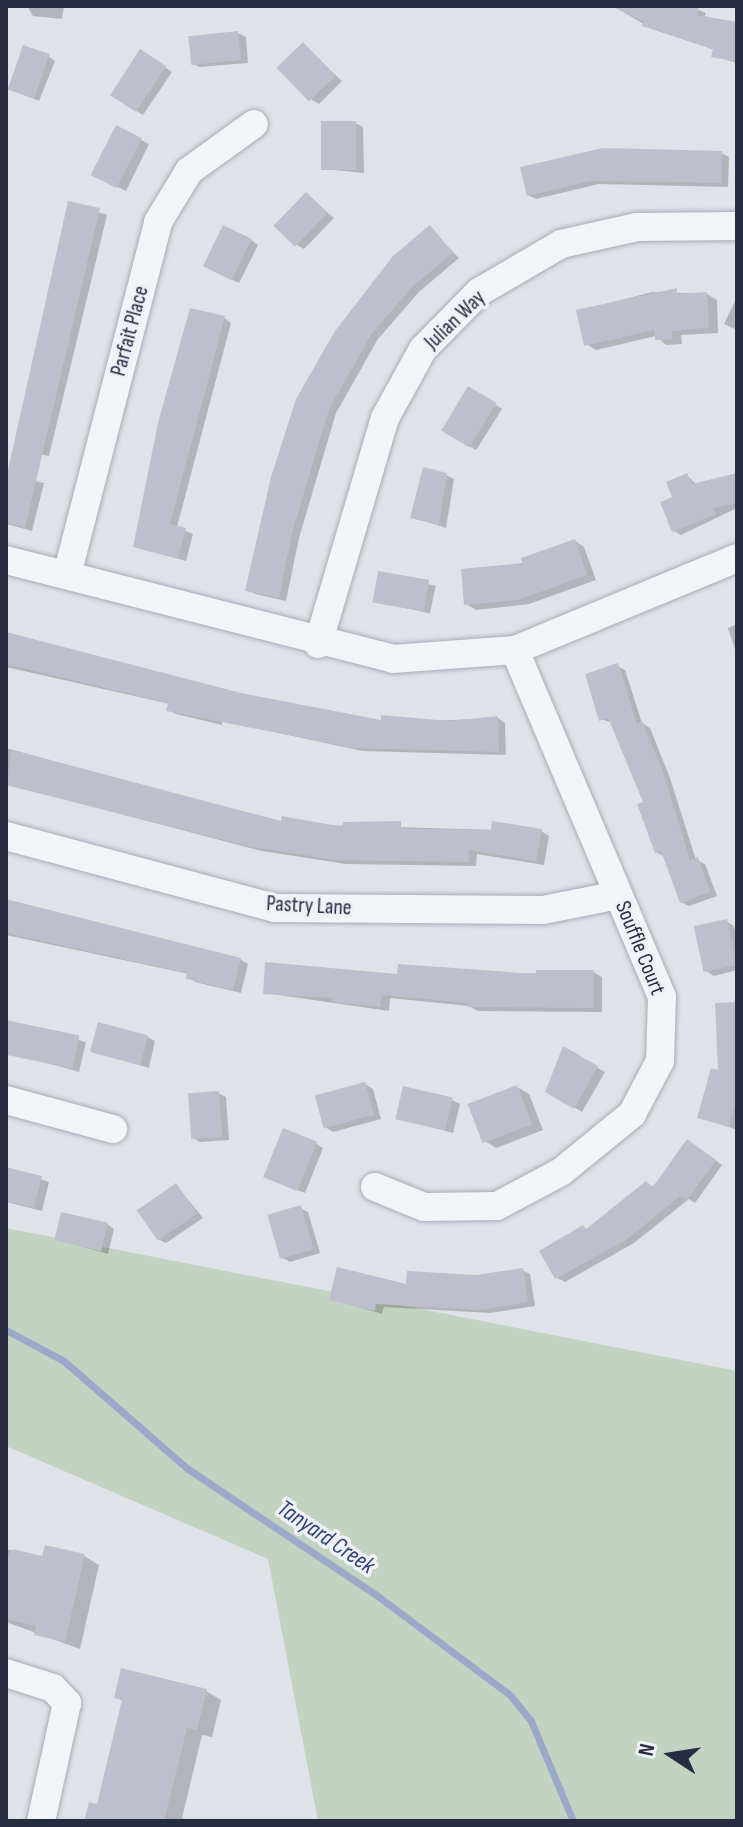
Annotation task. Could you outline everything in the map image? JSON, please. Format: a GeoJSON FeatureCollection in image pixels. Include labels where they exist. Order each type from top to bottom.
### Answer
{"type":"FeatureCollection","features":[{"type":"Feature","properties":{"kind":"street","name":"Parfait Place"},"geometry":{"type":"LineString","coordinates":[[67,575],[158,222],[189,171],[254,124]]}},
{"type":"Feature","properties":{"kind":"street","name":"Julian Way"},"geometry":{"type":"LineString","coordinates":[[318,644],[385,418],[423,349],[479,292],[561,244],[637,227],[737,226]]}},
{"type":"Feature","properties":{"kind":"street"},"geometry":{"type":"LineString","coordinates":[[6,560],[318,644],[393,659],[515,650],[737,558]]}},
{"type":"Feature","properties":{"kind":"street","name":"Souffle Court"},"geometry":{"type":"LineString","coordinates":[[375,1187],[424,1207],[497,1206],[561,1172],[632,1114],[660,1061],[662,997],[515,650]]}},
{"type":"Feature","properties":{"kind":"street","name":"Pastry Lane"},"geometry":{"type":"LineString","coordinates":[[6,836],[274,908],[543,910],[619,895]]}},
{"type":"Feature","properties":{"kind":"street"},"geometry":{"type":"LineString","coordinates":[[6,1100],[113,1129]]}},
{"type":"Feature","properties":{"kind":"street"},"geometry":{"type":"LineString","coordinates":[[6,1673],[53,1688],[67,1703],[41,1821]]}},
{"type":"Feature","properties":{"kind":"green space"},"geometry":{"type":"Polygon","coordinates":[[[6,1228],[737,1371],[737,1821],[318,1821],[268,1559],[6,1446],[6,1228]]]}},
{"type":"Feature","properties":{"kind":"building"},"geometry":{"type":"Polygon","coordinates":[[[611,6],[699,6],[697,15],[737,22],[737,56],[733,61],[711,57],[713,49],[642,26],[643,21],[611,6]]]}},
{"type":"Feature","properties":{"kind":"building"},"geometry":{"type":"Polygon","coordinates":[[[238,31],[241,60],[191,65],[188,36],[238,31]]]}},
{"type":"Feature","properties":{"kind":"building"},"geometry":{"type":"Polygon","coordinates":[[[303,42],[336,76],[309,102],[276,68],[303,42]]]}},
{"type":"Feature","properties":{"kind":"building"},"geometry":{"type":"Polygon","coordinates":[[[23,45],[49,54],[34,99],[8,89],[23,45]]]}},
{"type":"Feature","properties":{"kind":"building"},"geometry":{"type":"Polygon","coordinates":[[[140,49],[166,66],[136,112],[110,95],[140,49]]]}},
{"type":"Feature","properties":{"kind":"building"},"geometry":{"type":"Polygon","coordinates":[[[321,121],[356,121],[356,170],[321,170],[321,121]]]}},
{"type":"Feature","properties":{"kind":"building"},"geometry":{"type":"Polygon","coordinates":[[[116,125],[142,138],[116,188],[91,175],[116,125]]]}},
{"type":"Feature","properties":{"kind":"building"},"geometry":{"type":"Polygon","coordinates":[[[603,148],[722,151],[721,183],[590,181],[527,196],[520,167],[603,148]]]}},
{"type":"Feature","properties":{"kind":"building"},"geometry":{"type":"Polygon","coordinates":[[[306,192],[328,213],[295,247],[273,226],[306,192]]]}},
{"type":"Feature","properties":{"kind":"building"},"geometry":{"type":"Polygon","coordinates":[[[68,201],[100,208],[25,528],[6,523],[6,479],[68,201]]]}},
{"type":"Feature","properties":{"kind":"building"},"geometry":{"type":"Polygon","coordinates":[[[223,225],[252,239],[232,280],[203,266],[223,225]]]}},
{"type":"Feature","properties":{"kind":"building"},"geometry":{"type":"Polygon","coordinates":[[[430,225],[453,253],[411,288],[371,335],[329,409],[292,533],[279,598],[245,591],[271,477],[296,399],[335,331],[393,256],[430,225]]]}},
{"type":"Feature","properties":{"kind":"building"},"geometry":{"type":"Polygon","coordinates":[[[677,288],[677,294],[707,292],[709,328],[672,331],[672,339],[655,340],[654,330],[584,346],[576,310],[677,288]]]}},
{"type":"Feature","properties":{"kind":"building"},"geometry":{"type":"Polygon","coordinates":[[[190,308],[225,316],[170,524],[186,528],[178,559],[133,547],[158,423],[190,308]]]}},
{"type":"Feature","properties":{"kind":"building"},"geometry":{"type":"Polygon","coordinates":[[[468,386],[496,403],[470,448],[441,431],[468,386]]]}},
{"type":"Feature","properties":{"kind":"building"},"geometry":{"type":"Polygon","coordinates":[[[423,467],[447,473],[439,525],[410,518],[423,467]]]}},
{"type":"Feature","properties":{"kind":"building"},"geometry":{"type":"Polygon","coordinates":[[[687,473],[692,484],[737,473],[737,503],[713,508],[716,514],[672,532],[660,502],[672,497],[666,482],[687,473]]]}},
{"type":"Feature","properties":{"kind":"building"},"geometry":{"type":"Polygon","coordinates":[[[575,539],[587,575],[518,600],[464,605],[461,569],[522,563],[521,558],[575,539]]]}},
{"type":"Feature","properties":{"kind":"building"},"geometry":{"type":"Polygon","coordinates":[[[378,571],[429,580],[424,612],[372,603],[378,571]]]}},
{"type":"Feature","properties":{"kind":"building"},"geometry":{"type":"Polygon","coordinates":[[[6,632],[241,693],[381,720],[381,715],[449,721],[498,716],[499,752],[354,748],[166,711],[168,703],[6,664],[6,632]]]}},
{"type":"Feature","properties":{"kind":"building"},"geometry":{"type":"Polygon","coordinates":[[[618,663],[637,724],[642,721],[663,772],[690,860],[698,857],[710,892],[680,903],[661,851],[655,853],[637,804],[643,802],[608,718],[599,721],[585,674],[618,663]]]}},
{"type":"Feature","properties":{"kind":"building"},"geometry":{"type":"Polygon","coordinates":[[[12,750],[281,821],[282,816],[343,827],[343,822],[401,821],[401,829],[491,830],[492,821],[542,829],[536,861],[469,850],[469,862],[336,860],[252,847],[6,785],[12,750]]]}},
{"type":"Feature","properties":{"kind":"building"},"geometry":{"type":"Polygon","coordinates":[[[6,899],[241,958],[233,990],[186,979],[187,973],[6,933],[6,899]]]}},
{"type":"Feature","properties":{"kind":"building"},"geometry":{"type":"Polygon","coordinates":[[[727,919],[737,965],[704,972],[694,926],[727,919]]]}},
{"type":"Feature","properties":{"kind":"building"},"geometry":{"type":"Polygon","coordinates":[[[265,962],[397,974],[398,964],[536,974],[536,970],[594,970],[594,1008],[467,1007],[468,1003],[382,995],[380,1007],[332,1002],[333,998],[263,994],[265,962]]]}},
{"type":"Feature","properties":{"kind":"building"},"geometry":{"type":"Polygon","coordinates":[[[737,1002],[737,1097],[729,1127],[697,1118],[711,1068],[718,1070],[715,1003],[737,1002]]]}},
{"type":"Feature","properties":{"kind":"building"},"geometry":{"type":"Polygon","coordinates":[[[6,1020],[79,1036],[72,1069],[6,1055],[6,1020]]]}},
{"type":"Feature","properties":{"kind":"building"},"geometry":{"type":"Polygon","coordinates":[[[98,1022],[148,1035],[140,1065],[90,1052],[98,1022]]]}},
{"type":"Feature","properties":{"kind":"building"},"geometry":{"type":"Polygon","coordinates":[[[563,1046],[598,1066],[574,1109],[545,1092],[563,1046]]]}},
{"type":"Feature","properties":{"kind":"building"},"geometry":{"type":"Polygon","coordinates":[[[365,1082],[374,1115],[324,1128],[315,1095],[365,1082]]]}},
{"type":"Feature","properties":{"kind":"building"},"geometry":{"type":"Polygon","coordinates":[[[517,1085],[532,1124],[483,1143],[468,1104],[517,1085]]]}},
{"type":"Feature","properties":{"kind":"building"},"geometry":{"type":"Polygon","coordinates":[[[403,1086],[453,1097],[445,1131],[395,1119],[403,1086]]]}},
{"type":"Feature","properties":{"kind":"building"},"geometry":{"type":"Polygon","coordinates":[[[219,1091],[222,1137],[191,1139],[188,1093],[219,1091]]]}},
{"type":"Feature","properties":{"kind":"building"},"geometry":{"type":"Polygon","coordinates":[[[283,1128],[317,1142],[297,1191],[263,1177],[283,1128]]]}},
{"type":"Feature","properties":{"kind":"building"},"geometry":{"type":"Polygon","coordinates":[[[687,1139],[716,1160],[687,1200],[680,1196],[626,1240],[555,1279],[539,1251],[583,1225],[586,1229],[646,1181],[652,1188],[687,1139]]]}},
{"type":"Feature","properties":{"kind":"building"},"geometry":{"type":"Polygon","coordinates":[[[6,1167],[42,1176],[34,1208],[6,1201],[6,1167]]]}},
{"type":"Feature","properties":{"kind":"building"},"geometry":{"type":"Polygon","coordinates":[[[176,1183],[197,1213],[158,1241],[137,1211],[176,1183]]]}},
{"type":"Feature","properties":{"kind":"building"},"geometry":{"type":"Polygon","coordinates":[[[301,1205],[314,1249],[280,1259],[267,1215],[301,1205]]]}},
{"type":"Feature","properties":{"kind":"building"},"geometry":{"type":"Polygon","coordinates":[[[61,1212],[108,1223],[101,1251],[54,1240],[61,1212]]]}},
{"type":"Feature","properties":{"kind":"building"},"geometry":{"type":"Polygon","coordinates":[[[337,1267],[406,1284],[407,1271],[476,1275],[523,1268],[528,1302],[481,1310],[376,1304],[375,1311],[329,1300],[337,1267]]]}},
{"type":"Feature","properties":{"kind":"building"},"geometry":{"type":"Polygon","coordinates":[[[45,1545],[85,1554],[65,1642],[34,1635],[36,1626],[6,1619],[6,1560],[13,1549],[42,1556],[45,1545]]]}},
{"type":"Feature","properties":{"kind":"building"},"geometry":{"type":"Polygon","coordinates":[[[121,1668],[207,1689],[197,1730],[187,1728],[164,1821],[84,1821],[89,1802],[97,1804],[122,1700],[114,1698],[121,1668]]]}},
{"type":"Feature","properties":{"kind":"waterway","name":"Tanyard Creek"},"geometry":{"type":"LineString","coordinates":[[6,1330],[64,1361],[188,1469],[379,1597],[510,1695],[531,1721],[573,1821]]}}]}
